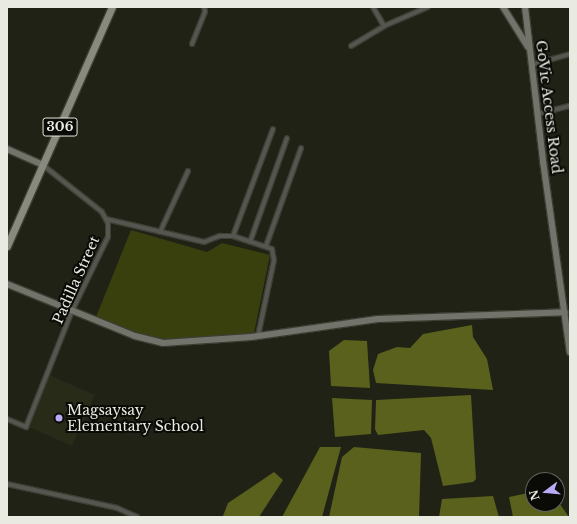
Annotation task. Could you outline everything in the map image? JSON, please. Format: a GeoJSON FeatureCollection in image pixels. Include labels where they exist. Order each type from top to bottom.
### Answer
{"type":"FeatureCollection","features":[{"type":"Feature","properties":{"kind":"main road","name":"306"},"geometry":{"type":"LineString","coordinates":[[7,246],[112,7]]}},
{"type":"Feature","properties":{"kind":"street"},"geometry":{"type":"LineString","coordinates":[[192,44],[205,11],[204,7]]}},
{"type":"Feature","properties":{"kind":"street"},"geometry":{"type":"LineString","coordinates":[[373,7],[384,26]]}},
{"type":"Feature","properties":{"kind":"street"},"geometry":{"type":"LineString","coordinates":[[351,46],[384,26],[428,7]]}},
{"type":"Feature","properties":{"kind":"street"},"geometry":{"type":"LineString","coordinates":[[503,7],[528,48]]}},
{"type":"Feature","properties":{"kind":"street","name":"GoVic Access Road"},"geometry":{"type":"LineString","coordinates":[[525,7],[528,48],[570,352]]}},
{"type":"Feature","properties":{"kind":"street"},"geometry":{"type":"LineString","coordinates":[[531,65],[570,54]]}},
{"type":"Feature","properties":{"kind":"street"},"geometry":{"type":"LineString","coordinates":[[537,114],[570,106]]}},
{"type":"Feature","properties":{"kind":"street"},"geometry":{"type":"LineString","coordinates":[[233,236],[273,129]]}},
{"type":"Feature","properties":{"kind":"street"},"geometry":{"type":"LineString","coordinates":[[250,242],[287,138]]}},
{"type":"Feature","properties":{"kind":"street"},"geometry":{"type":"LineString","coordinates":[[266,246],[301,148]]}},
{"type":"Feature","properties":{"kind":"street"},"geometry":{"type":"LineString","coordinates":[[7,149],[43,165]]}},
{"type":"Feature","properties":{"kind":"street","name":"Padilla Street"},"geometry":{"type":"LineString","coordinates":[[7,419],[26,427],[72,311],[108,237],[106,219],[102,212],[43,165]]}},
{"type":"Feature","properties":{"kind":"street"},"geometry":{"type":"LineString","coordinates":[[160,232],[188,171]]}},
{"type":"Feature","properties":{"kind":"street"},"geometry":{"type":"LineString","coordinates":[[106,219],[204,242],[220,236],[233,236],[266,246],[274,253],[258,336]]}},
{"type":"Feature","properties":{"kind":"street"},"geometry":{"type":"LineString","coordinates":[[7,284],[134,336],[163,343],[258,336],[378,319],[565,312]]}},
{"type":"Feature","properties":{"kind":"street"},"geometry":{"type":"LineString","coordinates":[[7,484],[118,508],[137,517]]}},
{"type":"Feature","properties":{"kind":"shaded area"},"geometry":{"type":"Polygon","coordinates":[[[131,230],[207,252],[222,243],[270,255],[254,333],[160,342],[96,317],[131,230]]]}},
{"type":"Feature","properties":{"kind":"shaded area"},"geometry":{"type":"Polygon","coordinates":[[[472,325],[473,337],[487,359],[493,390],[376,383],[373,370],[378,354],[397,347],[410,348],[423,334],[472,325]]]}},
{"type":"Feature","properties":{"kind":"shaded area"},"geometry":{"type":"Polygon","coordinates":[[[344,340],[367,341],[370,388],[331,386],[329,351],[344,340]]]}},
{"type":"Feature","properties":{"kind":"shaded area","name":"Magsaysay Elementary School"},"geometry":{"type":"Polygon","coordinates":[[[50,375],[95,395],[72,446],[27,426],[50,375]]]}},
{"type":"Feature","properties":{"kind":"shaded area"},"geometry":{"type":"Polygon","coordinates":[[[471,395],[476,479],[473,482],[443,486],[431,438],[424,430],[378,435],[375,429],[376,400],[471,395]]]}},
{"type":"Feature","properties":{"kind":"shaded area"},"geometry":{"type":"Polygon","coordinates":[[[332,398],[372,400],[371,434],[335,437],[332,398]]]}},
{"type":"Feature","properties":{"kind":"shaded area"},"geometry":{"type":"Polygon","coordinates":[[[320,447],[341,447],[322,517],[282,517],[320,447]]]}},
{"type":"Feature","properties":{"kind":"shaded area"},"geometry":{"type":"Polygon","coordinates":[[[354,447],[421,453],[419,517],[329,517],[342,457],[354,447]]]}},
{"type":"Feature","properties":{"kind":"shaded area"},"geometry":{"type":"Polygon","coordinates":[[[274,472],[283,480],[259,517],[223,516],[228,503],[274,472]]]}},
{"type":"Feature","properties":{"kind":"shaded area"},"geometry":{"type":"Polygon","coordinates":[[[525,494],[525,512],[565,511],[569,517],[513,517],[509,497],[525,494]]]}},
{"type":"Feature","properties":{"kind":"shaded area"},"geometry":{"type":"Polygon","coordinates":[[[493,496],[499,517],[439,517],[442,499],[493,496]]]}},
{"type":"Feature","properties":{"kind":"place","name":"Magsaysay Elementary School"},"geometry":{"type":"Point","coordinates":[59,418]}}]}
